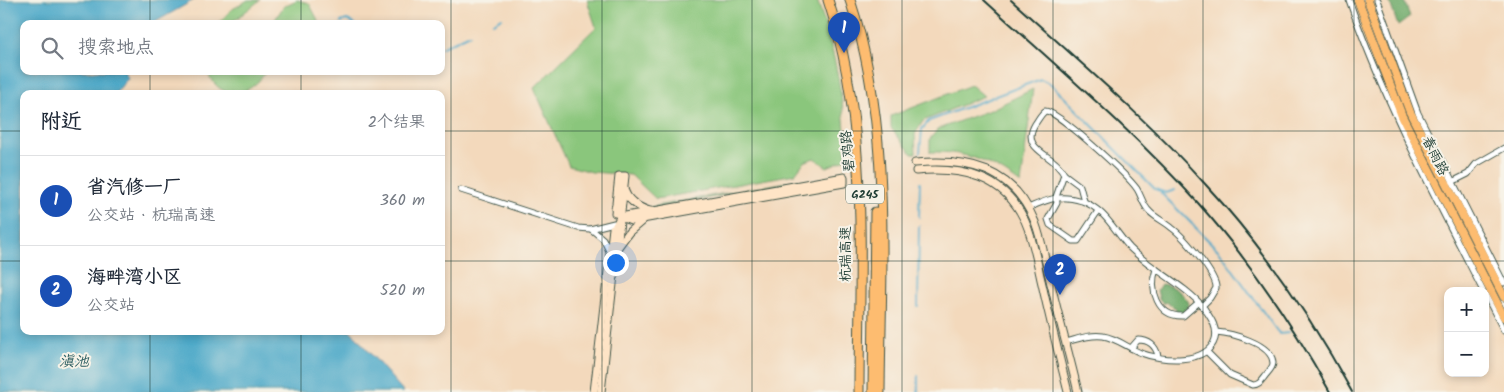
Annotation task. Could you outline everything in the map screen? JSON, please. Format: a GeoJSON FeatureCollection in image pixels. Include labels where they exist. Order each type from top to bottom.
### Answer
{"type":"FeatureCollection","features":[{"type":"Feature","properties":{"kind":"highway","name":"杭瑞高速"},"geometry":{"type":"LineString","coordinates":[[828,0],[849,85],[858,161],[859,392]]}},
{"type":"Feature","properties":{"kind":"highway","name":"碧鸡路"},"geometry":{"type":"LineString","coordinates":[[834,0],[854,80],[863,155],[865,206],[864,392]]}},
{"type":"Feature","properties":{"kind":"highway","name":"碧鸡路"},"geometry":{"type":"LineString","coordinates":[[845,0],[864,77],[873,153],[875,205],[873,392]]}},
{"type":"Feature","properties":{"kind":"highway"},"geometry":{"type":"LineString","coordinates":[[850,0],[869,73],[878,142],[881,188],[881,392]]}},
{"type":"Feature","properties":{"kind":"main road","name":"春雨路"},"geometry":{"type":"LineString","coordinates":[[1358,0],[1402,116],[1504,317]]}},
{"type":"Feature","properties":{"kind":"main road","name":"春雨路"},"geometry":{"type":"LineString","coordinates":[[1368,0],[1410,112],[1504,297]]}},
{"type":"Feature","properties":{"kind":"street"},"geometry":{"type":"LineString","coordinates":[[1348,0],[1367,52],[1395,115],[1481,287]]}},
{"type":"Feature","properties":{"kind":"street"},"geometry":{"type":"LineString","coordinates":[[1377,0],[1418,113],[1504,283]]}},
{"type":"Feature","properties":{"kind":"street"},"geometry":{"type":"LineString","coordinates":[[1084,201],[1080,186],[1036,148],[1030,139],[1031,131],[1045,111],[1052,112],[1071,126],[1137,189],[1150,212],[1177,232],[1212,274],[1216,288],[1210,298],[1183,316],[1174,315],[1163,308],[1154,296],[1152,287],[1156,269]]}},
{"type":"Feature","properties":{"kind":"street"},"geometry":{"type":"LineString","coordinates":[[1452,182],[1468,174],[1476,164],[1504,148]]}},
{"type":"Feature","properties":{"kind":"street"},"geometry":{"type":"LineString","coordinates":[[1068,392],[1030,237],[1018,209],[1004,192],[978,176],[948,169],[916,171],[915,163],[955,161],[981,168],[1011,188],[1028,208],[1038,232],[1078,392]]}},
{"type":"Feature","properties":{"kind":"street"},"geometry":{"type":"LineString","coordinates":[[1064,174],[1056,197],[1057,203],[1049,216],[1049,223],[1073,241],[1080,239],[1098,211]]}},
{"type":"Feature","properties":{"kind":"street"},"geometry":{"type":"LineString","coordinates":[[594,392],[614,251],[620,217],[625,176],[619,176],[615,208],[614,251],[601,392]]}},
{"type":"Feature","properties":{"kind":"street"},"geometry":{"type":"LineString","coordinates":[[614,251],[634,226],[649,215],[844,177],[844,183],[649,215],[620,217]]}},
{"type":"Feature","properties":{"kind":"street"},"geometry":{"type":"LineString","coordinates":[[624,186],[625,193],[649,215]]}},
{"type":"Feature","properties":{"kind":"street"},"geometry":{"type":"LineString","coordinates":[[461,190],[578,228],[590,229],[614,223]]}},
{"type":"Feature","properties":{"kind":"street"},"geometry":{"type":"LineString","coordinates":[[1028,208],[1056,197],[1084,201],[1111,223],[1132,250],[1200,304],[1213,322],[1216,332],[1215,339],[1207,352],[1196,358],[1143,354],[1103,336],[1083,337],[1066,342]]}},
{"type":"Feature","properties":{"kind":"street"},"geometry":{"type":"LineString","coordinates":[[615,208],[620,217]]}},
{"type":"Feature","properties":{"kind":"street"},"geometry":{"type":"LineString","coordinates":[[613,232],[620,217]]}},
{"type":"Feature","properties":{"kind":"street"},"geometry":{"type":"LineString","coordinates":[[590,229],[614,251]]}},
{"type":"Feature","properties":{"kind":"street"},"geometry":{"type":"LineString","coordinates":[[1489,302],[1504,331]]}},
{"type":"Feature","properties":{"kind":"street"},"geometry":{"type":"LineString","coordinates":[[1207,352],[1230,375],[1253,385],[1261,382],[1272,367],[1272,360],[1254,343],[1236,334],[1216,332]]}},
{"type":"Feature","properties":{"kind":"street"},"geometry":{"type":"LineString","coordinates":[[1131,348],[1138,340],[1148,342],[1156,350],[1158,356]]}},
{"type":"Feature","properties":{"kind":"green space"},"geometry":{"type":"Polygon","coordinates":[[[248,0],[260,0],[235,20],[222,20],[231,10],[248,0]]]}},
{"type":"Feature","properties":{"kind":"green space"},"geometry":{"type":"Polygon","coordinates":[[[297,0],[309,3],[318,20],[275,20],[284,6],[297,0]]]}},
{"type":"Feature","properties":{"kind":"green space"},"geometry":{"type":"Polygon","coordinates":[[[587,0],[817,0],[829,38],[842,99],[846,159],[827,167],[814,158],[804,162],[795,174],[656,199],[631,175],[592,172],[569,166],[534,88],[596,27],[587,0]]]}},
{"type":"Feature","properties":{"kind":"green space"},"geometry":{"type":"Polygon","coordinates":[[[1389,0],[1404,0],[1410,17],[1398,26],[1389,0]]]}},
{"type":"Feature","properties":{"kind":"green space"},"geometry":{"type":"Polygon","coordinates":[[[209,75],[263,75],[260,80],[246,90],[224,90],[209,75]]]}},
{"type":"Feature","properties":{"kind":"green space"},"geometry":{"type":"Polygon","coordinates":[[[971,85],[984,96],[923,121],[915,134],[916,153],[912,154],[891,128],[891,116],[971,85]]]}},
{"type":"Feature","properties":{"kind":"green space"},"geometry":{"type":"Polygon","coordinates":[[[1033,89],[1021,184],[1000,170],[978,159],[955,153],[930,152],[930,139],[938,129],[990,110],[1033,89]]]}},
{"type":"Feature","properties":{"kind":"green space"},"geometry":{"type":"Polygon","coordinates":[[[798,180],[651,209],[650,207],[798,180]]]}},
{"type":"Feature","properties":{"kind":"green space"},"geometry":{"type":"Polygon","coordinates":[[[1161,284],[1173,288],[1184,296],[1189,303],[1187,310],[1175,312],[1177,309],[1166,302],[1164,304],[1159,299],[1157,290],[1161,284]]]}},
{"type":"Feature","properties":{"kind":"water","name":"滇池"},"geometry":{"type":"Polygon","coordinates":[[[0,0],[194,0],[159,20],[20,20],[20,75],[126,75],[128,78],[118,90],[20,90],[20,335],[354,335],[404,392],[0,392],[0,0]]]}},
{"type":"Feature","properties":{"kind":"waterway"},"geometry":{"type":"LineString","coordinates":[[493,23],[502,18]]}},
{"type":"Feature","properties":{"kind":"waterway"},"geometry":{"type":"LineString","coordinates":[[445,46],[470,34]]}},
{"type":"Feature","properties":{"kind":"waterway"},"geometry":{"type":"LineString","coordinates":[[920,152],[922,129],[929,121],[1041,79],[1051,84],[1155,189],[1166,193],[1175,190]]}},
{"type":"Feature","properties":{"kind":"waterway"},"geometry":{"type":"LineString","coordinates":[[919,217],[920,183]]}},
{"type":"Feature","properties":{"kind":"waterway"},"geometry":{"type":"LineString","coordinates":[[1161,193],[1220,252],[1277,331],[1280,334],[1288,333]]}},
{"type":"Feature","properties":{"kind":"waterway"},"geometry":{"type":"LineString","coordinates":[[918,306],[919,226]]}},
{"type":"Feature","properties":{"kind":"waterway"},"geometry":{"type":"LineString","coordinates":[[918,376],[918,392]]}},
{"type":"Feature","properties":{"kind":"railway"},"geometry":{"type":"LineString","coordinates":[[984,0],[1120,124],[1198,203],[1235,247],[1269,294],[1301,342],[1330,392]]}},
{"type":"Feature","properties":{"kind":"railway"},"geometry":{"type":"LineString","coordinates":[[1011,0],[1160,136],[1248,233],[1303,310],[1352,392]]}},
{"type":"Feature","properties":{"kind":"place","name":"省汽修一厂"},"geometry":{"type":"Point","coordinates":[844,53]}},
{"type":"Feature","properties":{"kind":"place","name":"海畔湾小区"},"geometry":{"type":"Point","coordinates":[1060,295]}}]}
